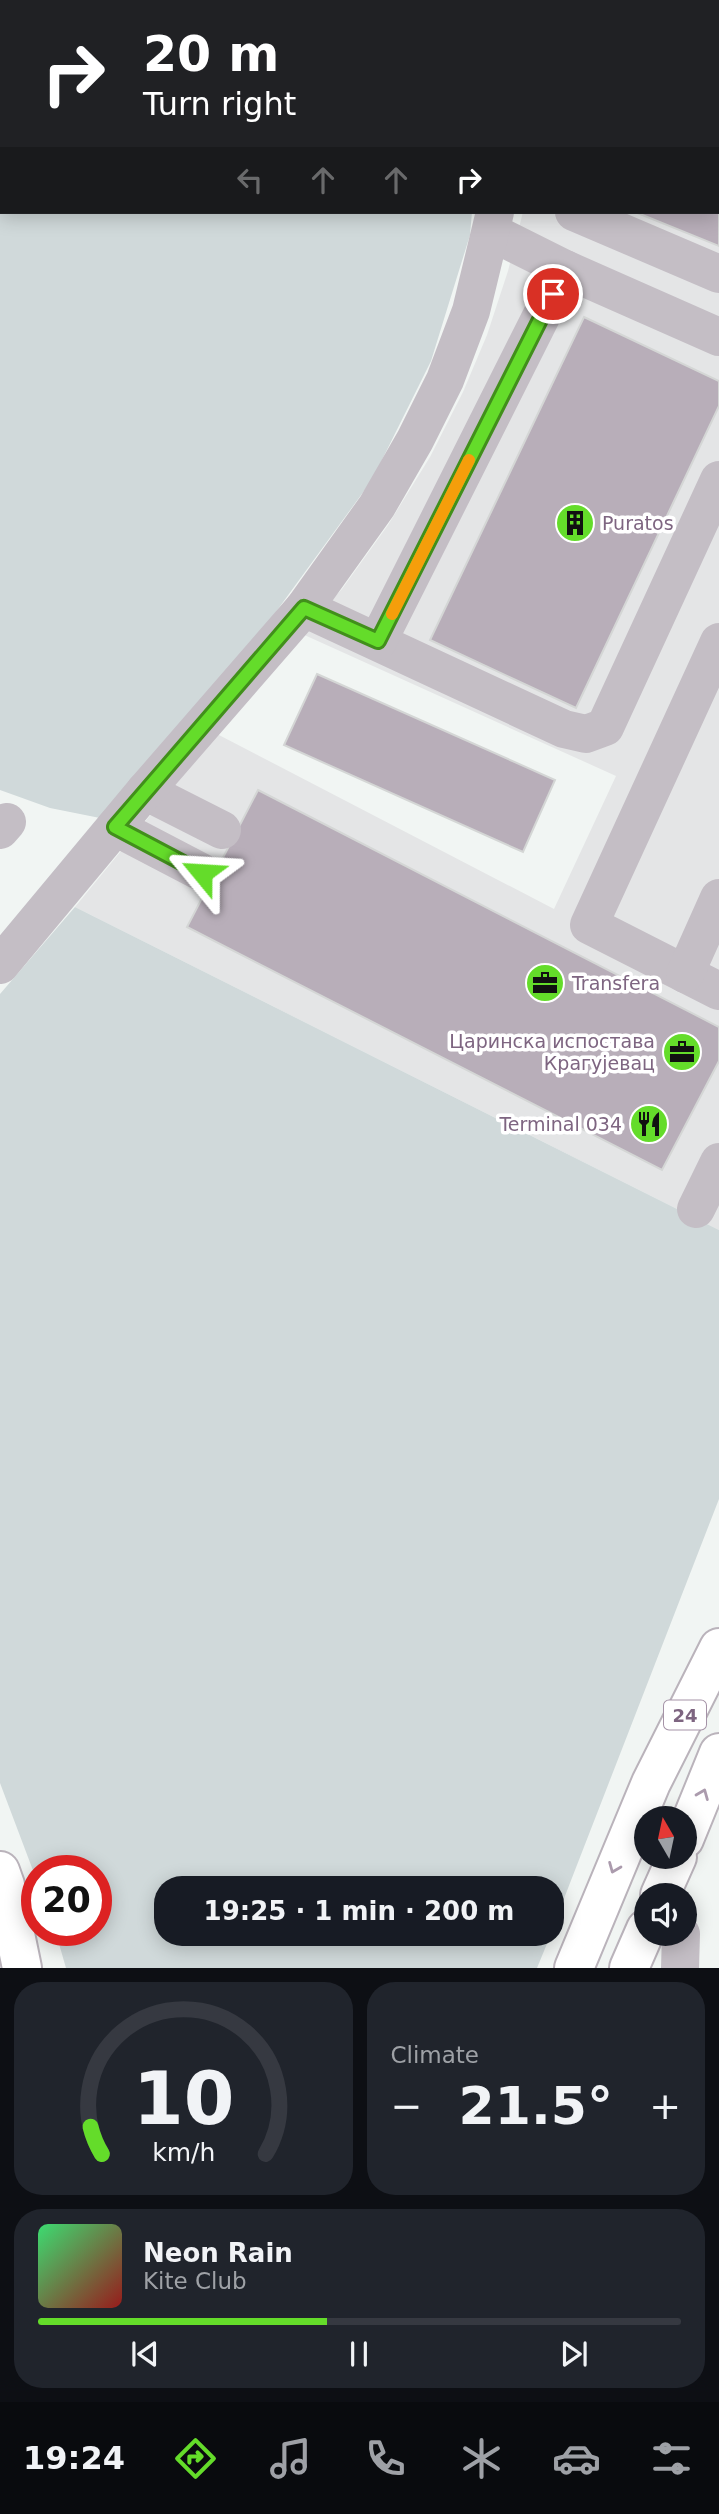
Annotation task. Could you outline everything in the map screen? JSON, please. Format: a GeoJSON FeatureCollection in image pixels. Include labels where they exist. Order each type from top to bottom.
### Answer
{"type":"FeatureCollection","features":[{"type":"Feature","properties":{"kind":"main road","name":"24"},"geometry":{"type":"LineString","coordinates":[[578,1959],[651,1783],[719,1648]]}},
{"type":"Feature","properties":{"kind":"main road","name":"24"},"geometry":{"type":"LineString","coordinates":[[697,1807],[719,1754]]}},
{"type":"Feature","properties":{"kind":"main road"},"geometry":{"type":"LineString","coordinates":[[0,1871],[22,1968]]}},
{"type":"Feature","properties":{"kind":"main road"},"geometry":{"type":"LineString","coordinates":[[629,1968],[639,1946]]}},
{"type":"Feature","properties":{"kind":"street"},"geometry":{"type":"LineString","coordinates":[[580,214],[719,274]]}},
{"type":"Feature","properties":{"kind":"street"},"geometry":{"type":"LineString","coordinates":[[0,965],[304,608],[377,506],[445,380],[471,311],[493,222],[565,269],[719,337]]}},
{"type":"Feature","properties":{"kind":"street"},"geometry":{"type":"LineString","coordinates":[[378,641],[565,269]]}},
{"type":"Feature","properties":{"kind":"street"},"geometry":{"type":"LineString","coordinates":[[304,608],[564,729],[586,734],[605,727],[719,480]]}},
{"type":"Feature","properties":{"kind":"street"},"geometry":{"type":"LineString","coordinates":[[719,642],[589,925],[719,991]]}},
{"type":"Feature","properties":{"kind":"street"},"geometry":{"type":"LineString","coordinates":[[145,792],[222,830]]}},
{"type":"Feature","properties":{"kind":"street"},"geometry":{"type":"LineString","coordinates":[[115,827],[202,873]]}},
{"type":"Feature","properties":{"kind":"street"},"geometry":{"type":"LineString","coordinates":[[685,974],[719,898]]}},
{"type":"Feature","properties":{"kind":"street"},"geometry":{"type":"LineString","coordinates":[[696,1209],[719,1162]]}},
{"type":"Feature","properties":{"kind":"street"},"geometry":{"type":"LineString","coordinates":[[680,1968],[681,1946]]}},
{"type":"Feature","properties":{"kind":"shaded area"},"geometry":{"type":"Polygon","coordinates":[[[0,214],[472,214],[470,235],[431,361],[372,480],[270,620],[105,819],[50,808],[0,790],[0,214]]]}},
{"type":"Feature","properties":{"kind":"shaded area"},"geometry":{"type":"Polygon","coordinates":[[[522,214],[719,214],[719,1230],[75,907],[217,734],[554,909],[616,776],[300,633],[342,589],[388,525],[430,457],[463,392],[487,335],[508,271],[522,214]]]}},
{"type":"Feature","properties":{"kind":"shaded area"},"geometry":{"type":"Polygon","coordinates":[[[75,907],[719,1230],[719,1499],[564,1898],[564,1876],[154,1876],[154,1946],[546,1946],[537,1968],[66,1968],[60,1946],[112,1946],[112,1855],[27,1855],[0,1783],[0,994],[75,907]]]}},
{"type":"Feature","properties":{"kind":"building"},"geometry":{"type":"Polygon","coordinates":[[[640,214],[719,214],[719,246],[640,214]]]}},
{"type":"Feature","properties":{"kind":"building","name":"Puratos"},"geometry":{"type":"Polygon","coordinates":[[[584,317],[719,381],[719,406],[576,708],[430,640],[584,317]]]}},
{"type":"Feature","properties":{"kind":"building"},"geometry":{"type":"Polygon","coordinates":[[[317,674],[555,780],[523,852],[284,745],[317,674]]]}},
{"type":"Feature","properties":{"kind":"building"},"geometry":{"type":"Polygon","coordinates":[[[258,790],[719,1027],[719,1061],[662,1170],[187,927],[258,790]]]}},
{"type":"Feature","properties":{"kind":"slow traffic"},"geometry":{"type":"LineString","coordinates":[[392,614],[469,460]]}},
{"type":"Feature","properties":{"kind":"place","name":"Puratos"},"geometry":{"type":"Point","coordinates":[575,523]}},
{"type":"Feature","properties":{"kind":"place","name":"Transfera"},"geometry":{"type":"Point","coordinates":[545,983]}},
{"type":"Feature","properties":{"kind":"place","name":"Царинска испостава Крагујевац"},"geometry":{"type":"Point","coordinates":[682,1052]}},
{"type":"Feature","properties":{"kind":"place","name":"Terminal 034"},"geometry":{"type":"Point","coordinates":[649,1124]}},
{"type":"Feature","properties":{"kind":"route"},"geometry":{"type":"LineString","coordinates":[[202,873],[115,827],[304,608],[378,641],[553,294]]}}]}
